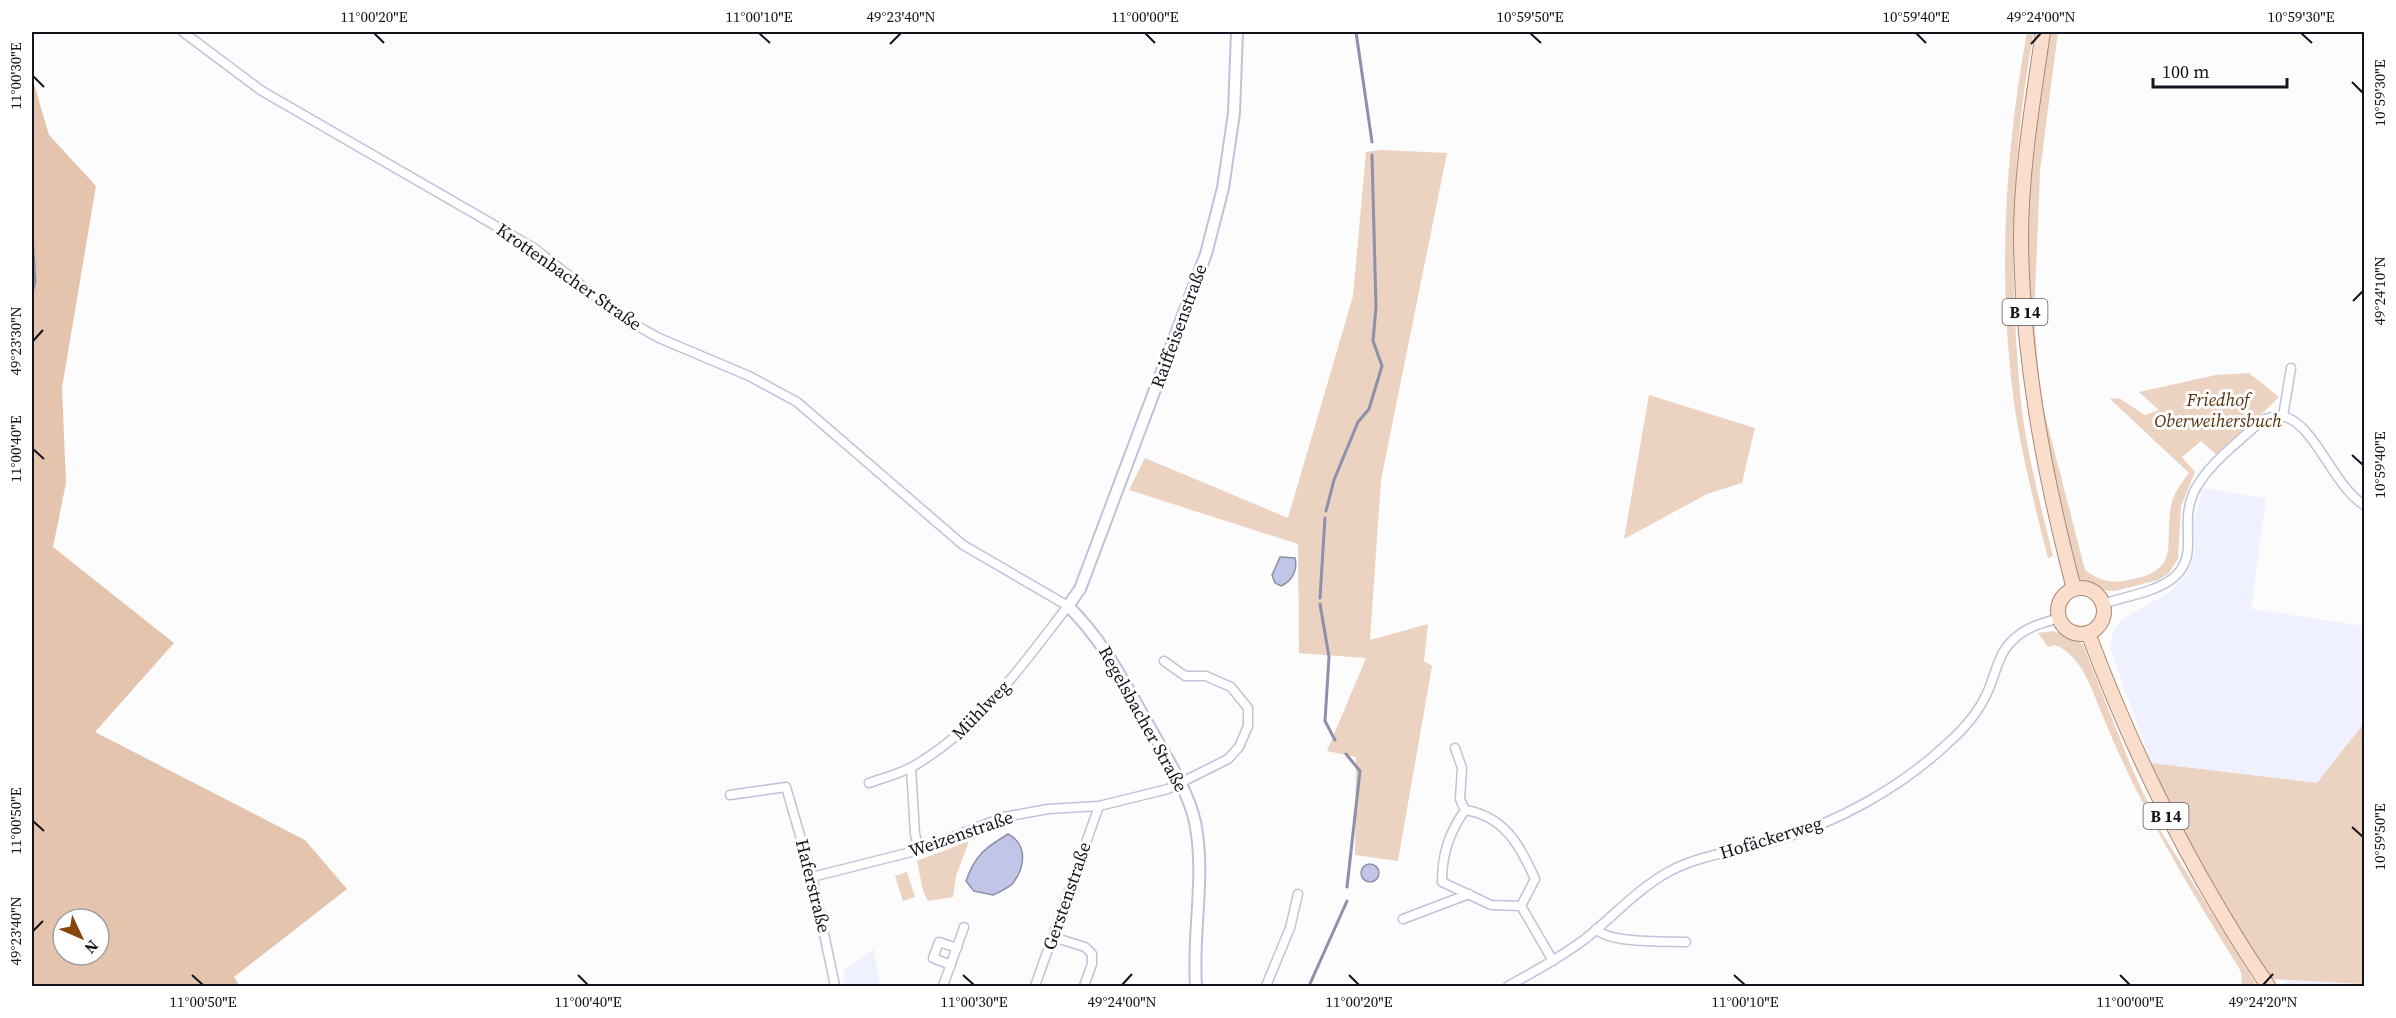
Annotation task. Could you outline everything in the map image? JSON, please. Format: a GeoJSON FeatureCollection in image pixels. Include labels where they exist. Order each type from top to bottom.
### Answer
{"type":"FeatureCollection","features":[{"type":"Feature","properties":{"kind":"main road","name":"B 14"},"geometry":{"type":"LineString","coordinates":[[2043,32],[2028,131],[2021,238],[2026,346],[2047,483],[2074,589]]}},
{"type":"Feature","properties":{"kind":"main road"},"geometry":{"type":"LineString","coordinates":[[2074,589],[2092,591],[2103,604],[2102,619],[2094,630],[2088,633],[2070,631],[2058,618],[2062,597],[2074,589]]}},
{"type":"Feature","properties":{"kind":"main road","name":"B 14"},"geometry":{"type":"LineString","coordinates":[[2088,633],[2121,720],[2188,858],[2268,987]]}},
{"type":"Feature","properties":{"kind":"street","name":"Krottenbacher Straße"},"geometry":{"type":"LineString","coordinates":[[183,32],[262,91],[534,248],[630,321],[659,338],[749,376],[796,402],[963,544],[1068,606]]}},
{"type":"Feature","properties":{"kind":"street","name":"Raiffeisenstraße"},"geometry":{"type":"LineString","coordinates":[[1068,606],[1080,590],[1206,254],[1223,188],[1233,124],[1237,32]]}},
{"type":"Feature","properties":{"kind":"street"},"geometry":{"type":"LineString","coordinates":[[2283,416],[2291,368]]}},
{"type":"Feature","properties":{"kind":"street"},"geometry":{"type":"LineString","coordinates":[[2103,604],[2169,583],[2179,576],[2186,565],[2188,511],[2200,482],[2261,421],[2272,416],[2283,416],[2301,427],[2342,486],[2364,505]]}},
{"type":"Feature","properties":{"kind":"street","name":"Mühlweg"},"geometry":{"type":"LineString","coordinates":[[869,783],[911,768],[950,741],[991,704],[1068,606]]}},
{"type":"Feature","properties":{"kind":"street","name":"Regelsbacher Straße"},"geometry":{"type":"LineString","coordinates":[[1068,606],[1089,627],[1105,649],[1180,782],[1195,822],[1200,882],[1194,963],[1196,987]]}},
{"type":"Feature","properties":{"kind":"street","name":"Hofäckerweg"},"geometry":{"type":"LineString","coordinates":[[1508,987],[1553,961],[1596,929],[1632,896],[1670,871],[1694,861],[1770,842],[1813,828],[1888,788],[1922,764],[1966,726],[1982,703],[2001,656],[2014,639],[2030,627],[2058,618]]}},
{"type":"Feature","properties":{"kind":"street","name":"Weizenstraße"},"geometry":{"type":"LineString","coordinates":[[812,877],[919,850],[1004,817],[1048,809],[1099,806],[1168,789],[1228,759],[1239,747],[1248,726],[1248,708],[1231,687],[1206,676],[1185,676],[1164,661]]}},
{"type":"Feature","properties":{"kind":"street"},"geometry":{"type":"LineString","coordinates":[[1455,748],[1462,768],[1460,799],[1464,810]]}},
{"type":"Feature","properties":{"kind":"street"},"geometry":{"type":"LineString","coordinates":[[911,768],[915,834],[919,850]]}},
{"type":"Feature","properties":{"kind":"street","name":"Haferstraße"},"geometry":{"type":"LineString","coordinates":[[730,795],[786,787],[812,877],[835,987]]}},
{"type":"Feature","properties":{"kind":"street","name":"Gerstenstraße"},"geometry":{"type":"LineString","coordinates":[[1035,987],[1099,806]]}},
{"type":"Feature","properties":{"kind":"street"},"geometry":{"type":"LineString","coordinates":[[1464,810],[1450,832],[1442,866],[1442,882],[1491,905],[1521,906]]}},
{"type":"Feature","properties":{"kind":"street"},"geometry":{"type":"LineString","coordinates":[[1464,810],[1483,813],[1502,826],[1523,853],[1535,879],[1521,906]]}},
{"type":"Feature","properties":{"kind":"street"},"geometry":{"type":"LineString","coordinates":[[1266,987],[1290,928],[1298,894]]}},
{"type":"Feature","properties":{"kind":"street"},"geometry":{"type":"LineString","coordinates":[[1403,918],[1469,894]]}},
{"type":"Feature","properties":{"kind":"street"},"geometry":{"type":"LineString","coordinates":[[1521,906],[1553,961]]}},
{"type":"Feature","properties":{"kind":"street"},"geometry":{"type":"LineString","coordinates":[[943,987],[964,927]]}},
{"type":"Feature","properties":{"kind":"street"},"geometry":{"type":"LineString","coordinates":[[1596,929],[1600,933],[1623,939],[1686,942]]}},
{"type":"Feature","properties":{"kind":"street"},"geometry":{"type":"LineString","coordinates":[[1053,937],[1085,947],[1092,954],[1092,964],[1084,987]]}},
{"type":"Feature","properties":{"kind":"street"},"geometry":{"type":"LineString","coordinates":[[951,965],[933,958],[939,942],[957,948]]}},
{"type":"Feature","properties":{"kind":"shaded area"},"geometry":{"type":"Polygon","coordinates":[[[34,84],[49,135],[96,186],[62,388],[66,483],[53,547],[174,643],[95,732],[305,840],[347,889],[234,977],[240,986],[32,986],[32,85],[34,84]]]}},
{"type":"Feature","properties":{"kind":"shaded area"},"geometry":{"type":"Polygon","coordinates":[[[2203,488],[2266,498],[2251,609],[2364,626],[2364,723],[2317,783],[2151,763],[2110,647],[2113,631],[2121,620],[2170,592],[2187,574],[2195,552],[2193,524],[2203,488]]]}},
{"type":"Feature","properties":{"kind":"shaded area"},"geometry":{"type":"Polygon","coordinates":[[[874,949],[880,986],[845,986],[843,970],[874,949]]]}},
{"type":"Feature","properties":{"kind":"shaded area"},"geometry":{"type":"Polygon","coordinates":[[[2282,979],[2364,984],[2364,986],[2287,986],[2282,979]]]}},
{"type":"Feature","properties":{"kind":"green space"},"geometry":{"type":"Polygon","coordinates":[[[2027,32],[2034,32],[2023,97],[2017,162],[2014,295],[2025,431],[2053,556],[2048,558],[2026,470],[2016,416],[2006,320],[2008,175],[2027,32]]]}},
{"type":"Feature","properties":{"kind":"green space","name":"Friedhof Oberweihersbuch"},"geometry":{"type":"Polygon","coordinates":[[[2050,32],[2058,32],[2040,171],[2034,319],[2041,399],[2085,570],[2101,579],[2117,582],[2146,576],[2157,570],[2164,563],[2167,554],[2172,502],[2189,473],[2110,399],[2119,398],[2145,415],[2159,410],[2139,392],[2216,375],[2249,373],[2279,397],[2219,457],[2201,441],[2182,457],[2195,472],[2181,506],[2178,559],[2168,574],[2158,580],[2115,591],[2091,590],[2077,576],[2053,494],[2027,337],[2028,210],[2044,54],[2050,32]]]}},
{"type":"Feature","properties":{"kind":"green space"},"geometry":{"type":"Polygon","coordinates":[[[1381,150],[1447,153],[1381,480],[1370,640],[1428,624],[1424,661],[1432,666],[1398,861],[1355,855],[1356,757],[1327,751],[1366,658],[1299,653],[1298,544],[1129,490],[1145,458],[1288,518],[1353,296],[1366,152],[1381,150]]]}},
{"type":"Feature","properties":{"kind":"green space"},"geometry":{"type":"Polygon","coordinates":[[[1649,395],[1755,428],[1742,483],[1707,494],[1624,539],[1649,395]]]}},
{"type":"Feature","properties":{"kind":"green space"},"geometry":{"type":"Polygon","coordinates":[[[2052,631],[2074,637],[2083,645],[2130,764],[2162,833],[2257,986],[2241,986],[2242,975],[2239,968],[2149,815],[2080,666],[2065,650],[2055,645],[2048,647],[2038,633],[2052,631]]]}},
{"type":"Feature","properties":{"kind":"green space"},"geometry":{"type":"Polygon","coordinates":[[[2364,723],[2364,984],[2272,979],[2227,913],[2193,854],[2151,763],[2317,783],[2364,723]]]}},
{"type":"Feature","properties":{"kind":"green space"},"geometry":{"type":"Polygon","coordinates":[[[969,841],[956,876],[953,897],[928,901],[923,891],[917,861],[969,841]]]}},
{"type":"Feature","properties":{"kind":"green space"},"geometry":{"type":"Polygon","coordinates":[[[907,872],[915,897],[903,901],[895,876],[907,872]]]}},
{"type":"Feature","properties":{"kind":"water"},"geometry":{"type":"Polygon","coordinates":[[[1280,557],[1295,558],[1296,562],[1293,575],[1281,586],[1275,583],[1272,575],[1280,557]]]}},
{"type":"Feature","properties":{"kind":"water"},"geometry":{"type":"Polygon","coordinates":[[[1008,834],[1019,843],[1022,856],[1020,870],[1013,883],[993,895],[974,891],[966,881],[977,858],[1008,834]]]}},
{"type":"Feature","properties":{"kind":"water"},"geometry":{"type":"Polygon","coordinates":[[[1370,864],[1376,867],[1379,873],[1376,879],[1370,882],[1364,879],[1361,873],[1364,867],[1370,864]]]}},
{"type":"Feature","properties":{"kind":"waterway"},"geometry":{"type":"LineString","coordinates":[[1356,32],[1372,142]]}},
{"type":"Feature","properties":{"kind":"waterway"},"geometry":{"type":"LineString","coordinates":[[1326,511],[1334,480],[1358,422],[1369,409],[1382,366],[1373,341],[1376,307],[1372,155]]}},
{"type":"Feature","properties":{"kind":"waterway"},"geometry":{"type":"LineString","coordinates":[[32,233],[35,281],[32,293]]}},
{"type":"Feature","properties":{"kind":"waterway"},"geometry":{"type":"LineString","coordinates":[[1320,598],[1325,518]]}},
{"type":"Feature","properties":{"kind":"waterway"},"geometry":{"type":"LineString","coordinates":[[1320,604],[1329,657],[1325,721],[1335,740]]}},
{"type":"Feature","properties":{"kind":"waterway"},"geometry":{"type":"LineString","coordinates":[[1346,754],[1360,771],[1347,887]]}},
{"type":"Feature","properties":{"kind":"waterway"},"geometry":{"type":"LineString","coordinates":[[1309,986],[1347,901]]}}]}
